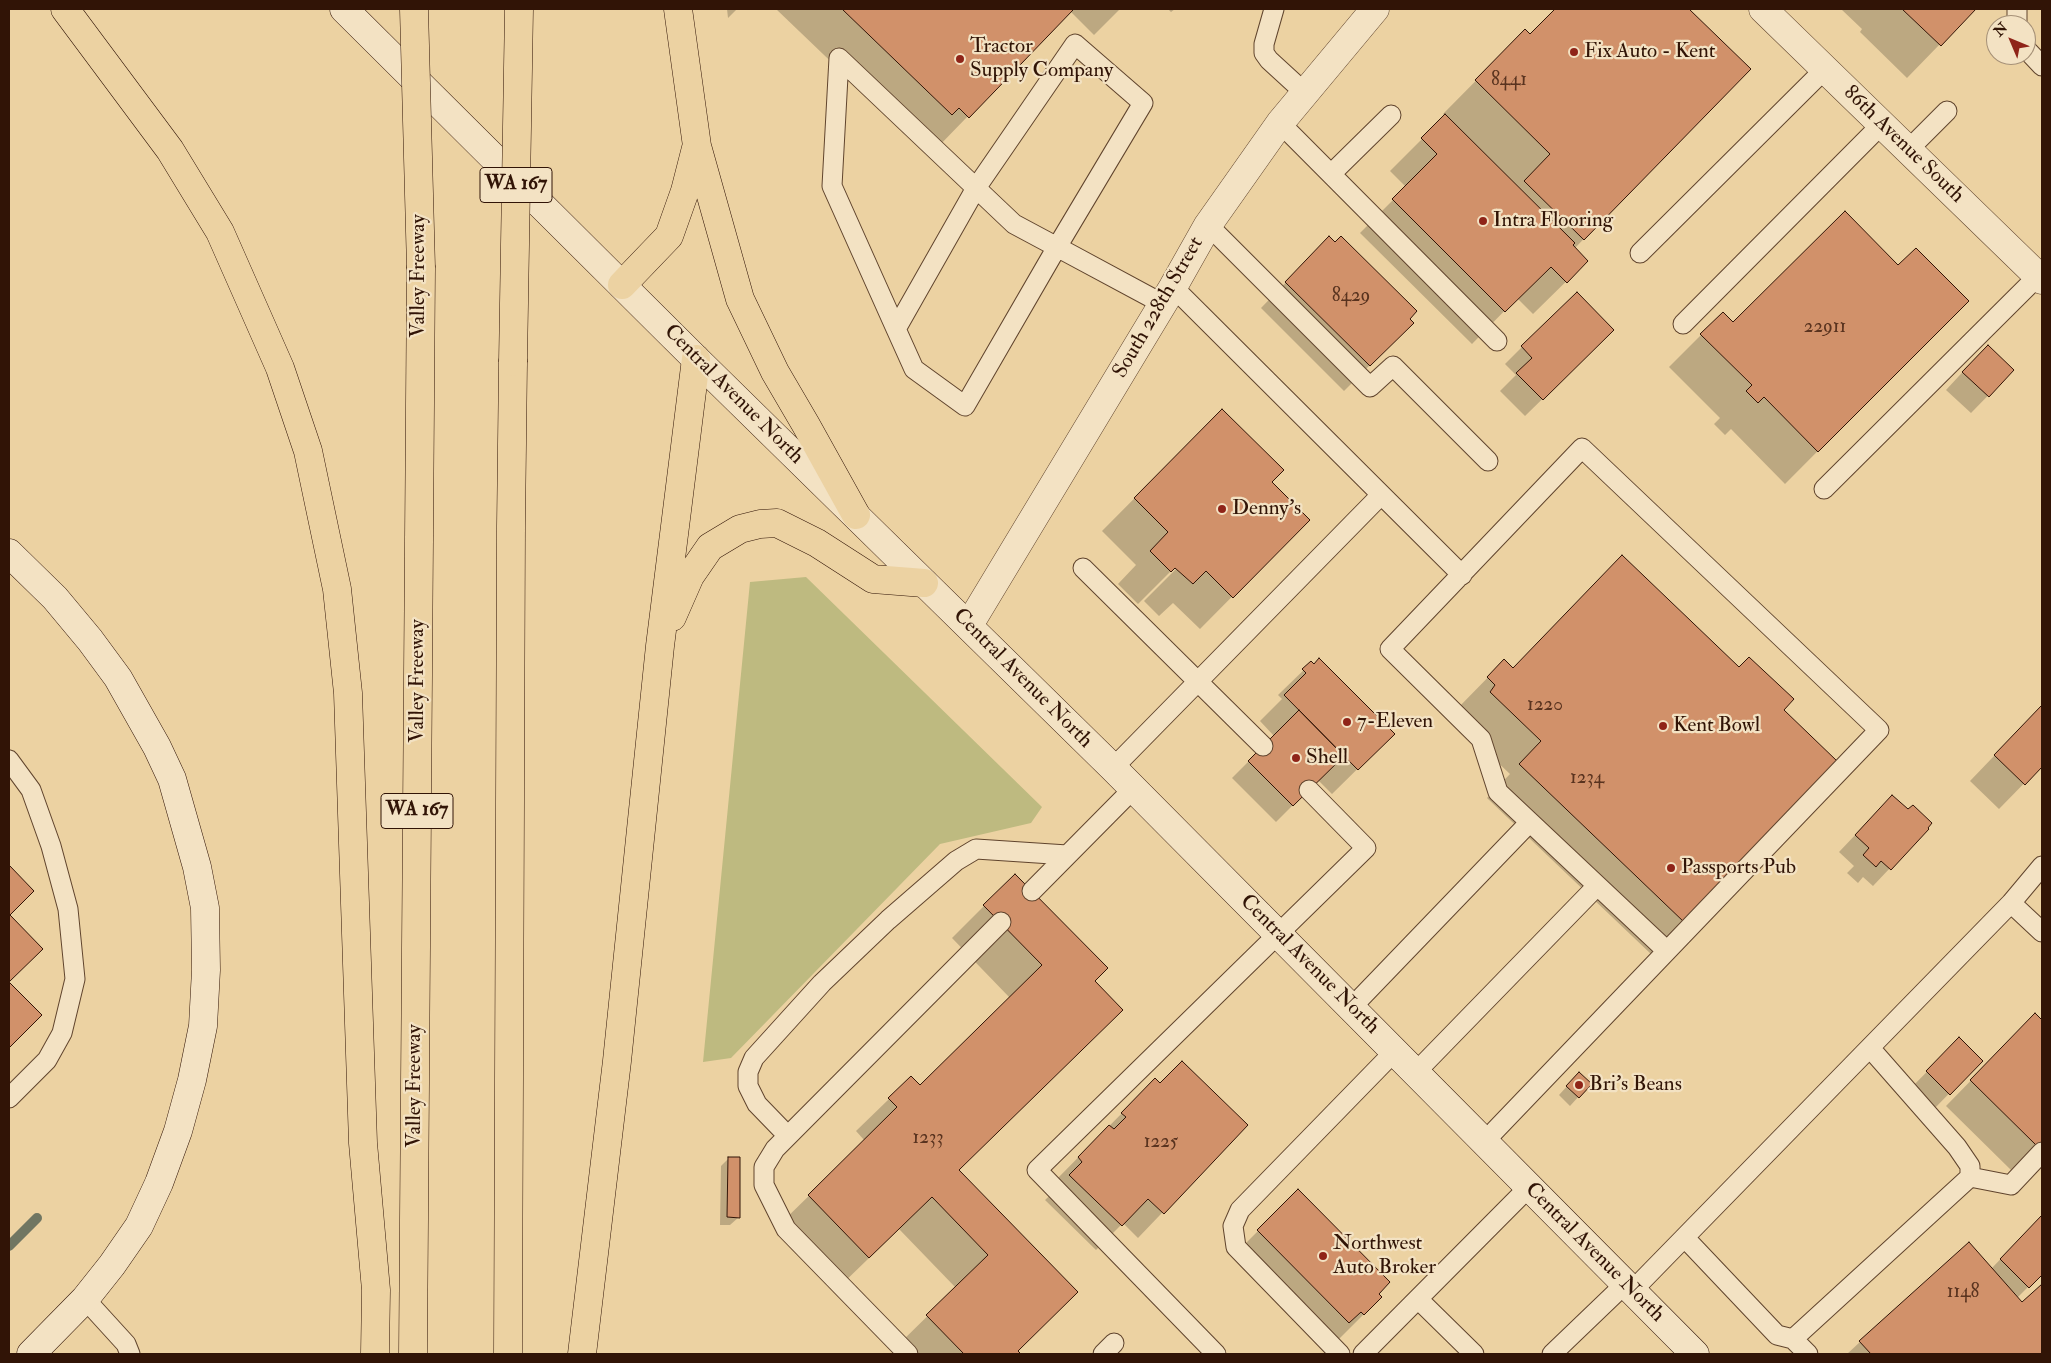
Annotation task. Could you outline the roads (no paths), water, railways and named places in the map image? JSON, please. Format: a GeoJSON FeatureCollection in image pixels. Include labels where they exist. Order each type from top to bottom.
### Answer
{"type":"FeatureCollection","features":[{"type":"Feature","properties":{"kind":"highway"},"geometry":{"type":"LineString","coordinates":[[65,9],[170,150],[220,232],[280,368],[308,451],[337,588],[348,693],[363,1143],[376,1290],[376,1354]]}},
{"type":"Feature","properties":{"kind":"highway","name":"Valley Freeway"},"geometry":{"type":"LineString","coordinates":[[413,1354],[421,268],[414,9]]}},
{"type":"Feature","properties":{"kind":"highway","name":"WA 167"},"geometry":{"type":"LineString","coordinates":[[508,1354],[511,536],[519,9]]}},
{"type":"Feature","properties":{"kind":"highway"},"geometry":{"type":"LineString","coordinates":[[678,9],[697,146],[740,299],[774,372],[806,424],[856,515]]}},
{"type":"Feature","properties":{"kind":"highway"},"geometry":{"type":"LineString","coordinates":[[622,285],[668,236],[697,146]]}},
{"type":"Feature","properties":{"kind":"highway"},"geometry":{"type":"LineString","coordinates":[[582,1354],[617,1061],[660,646],[696,359]]}},
{"type":"Feature","properties":{"kind":"highway"},"geometry":{"type":"LineString","coordinates":[[660,646],[690,576],[710,547],[740,529],[760,524],[777,523],[817,543],[873,579],[924,583]]}},
{"type":"Feature","properties":{"kind":"main road","name":"Central Avenue North"},"geometry":{"type":"LineString","coordinates":[[344,9],[696,359],[1134,789],[1695,1354]]}},
{"type":"Feature","properties":{"kind":"main road","name":"South 228th Street"},"geometry":{"type":"LineString","coordinates":[[969,625],[1168,296],[1208,225],[1280,123],[1374,9]]}},
{"type":"Feature","properties":{"kind":"main road","name":"86th Avenue South"},"geometry":{"type":"LineString","coordinates":[[1763,9],[2040,278]]}},
{"type":"Feature","properties":{"kind":"main road"},"geometry":{"type":"LineString","coordinates":[[9,553],[55,598],[90,640],[118,678],[157,747],[175,789],[197,867],[205,908],[206,970],[203,1026],[192,1080],[178,1131],[159,1183],[138,1226],[112,1265],[85,1299],[31,1354]]}},
{"type":"Feature","properties":{"kind":"lane"},"geometry":{"type":"LineString","coordinates":[[1274,9],[1264,44],[1264,52],[1269,60],[1305,93]]}},
{"type":"Feature","properties":{"kind":"lane"},"geometry":{"type":"LineString","coordinates":[[896,329],[976,188],[1074,44],[1143,103],[1057,246],[965,406],[914,369],[896,329],[832,186],[839,58],[976,188],[1014,224],[1057,246],[1168,296],[1381,495],[1462,575]]}},
{"type":"Feature","properties":{"kind":"lane"},"geometry":{"type":"LineString","coordinates":[[1640,253],[1826,69]]}},
{"type":"Feature","properties":{"kind":"lane"},"geometry":{"type":"LineString","coordinates":[[1908,150],[1947,111]]}},
{"type":"Feature","properties":{"kind":"lane"},"geometry":{"type":"LineString","coordinates":[[1331,174],[1391,115]]}},
{"type":"Feature","properties":{"kind":"lane"},"geometry":{"type":"LineString","coordinates":[[1280,123],[1497,341]]}},
{"type":"Feature","properties":{"kind":"lane"},"geometry":{"type":"LineString","coordinates":[[1683,324],[1882,124]]}},
{"type":"Feature","properties":{"kind":"lane"},"geometry":{"type":"LineString","coordinates":[[1208,225],[1370,387],[1393,366],[1488,461]]}},
{"type":"Feature","properties":{"kind":"lane"},"geometry":{"type":"LineString","coordinates":[[1824,489],[2040,278]]}},
{"type":"Feature","properties":{"kind":"lane"},"geometry":{"type":"LineString","coordinates":[[1484,1142],[1667,951],[1878,730],[1582,448],[1390,649],[1481,739],[1498,792],[1667,951]]}},
{"type":"Feature","properties":{"kind":"lane"},"geometry":{"type":"LineString","coordinates":[[1112,768],[1381,495]]}},
{"type":"Feature","properties":{"kind":"lane"},"geometry":{"type":"LineString","coordinates":[[1083,568],[1264,746]]}},
{"type":"Feature","properties":{"kind":"lane"},"geometry":{"type":"LineString","coordinates":[[9,760],[31,790],[51,846],[68,909],[75,979],[62,1033],[48,1060],[9,1098]]}},
{"type":"Feature","properties":{"kind":"lane"},"geometry":{"type":"LineString","coordinates":[[1032,891],[1134,789]]}},
{"type":"Feature","properties":{"kind":"lane"},"geometry":{"type":"LineString","coordinates":[[1216,1354],[1037,1170],[1366,848],[1309,790]]}},
{"type":"Feature","properties":{"kind":"lane"},"geometry":{"type":"LineString","coordinates":[[1352,1008],[1530,822]]}},
{"type":"Feature","properties":{"kind":"lane"},"geometry":{"type":"LineString","coordinates":[[788,1136],[757,1104],[748,1086],[748,1072],[754,1058],[822,983],[908,902],[956,861],[976,849],[1067,855]]}},
{"type":"Feature","properties":{"kind":"lane"},"geometry":{"type":"LineString","coordinates":[[1552,1354],[1685,1238],[2011,903],[2042,866]]}},
{"type":"Feature","properties":{"kind":"lane"},"geometry":{"type":"LineString","coordinates":[[1415,1073],[1597,886]]}},
{"type":"Feature","properties":{"kind":"lane"},"geometry":{"type":"LineString","coordinates":[[2011,903],[2042,932]]}},
{"type":"Feature","properties":{"kind":"lane"},"geometry":{"type":"LineString","coordinates":[[908,1354],[786,1229],[764,1185],[764,1167],[775,1149],[1001,922]]}},
{"type":"Feature","properties":{"kind":"lane"},"geometry":{"type":"LineString","coordinates":[[1793,1338],[1970,1177],[1970,1166],[1957,1147],[1870,1048]]}},
{"type":"Feature","properties":{"kind":"lane"},"geometry":{"type":"LineString","coordinates":[[1340,1354],[1236,1247],[1234,1226],[1240,1210],[1394,1052]]}},
{"type":"Feature","properties":{"kind":"lane"},"geometry":{"type":"LineString","coordinates":[[1970,1177],[2011,1185],[2042,1152]]}},
{"type":"Feature","properties":{"kind":"lane"},"geometry":{"type":"LineString","coordinates":[[1363,1354],[1530,1187]]}},
{"type":"Feature","properties":{"kind":"lane"},"geometry":{"type":"LineString","coordinates":[[1685,1238],[1777,1335],[1793,1338],[1808,1354]]}},
{"type":"Feature","properties":{"kind":"lane"},"geometry":{"type":"LineString","coordinates":[[85,1299],[126,1344],[130,1354]]}},
{"type":"Feature","properties":{"kind":"lane"},"geometry":{"type":"LineString","coordinates":[[1418,1299],[1474,1354]]}},
{"type":"Feature","properties":{"kind":"waterway"},"geometry":{"type":"LineString","coordinates":[[9,1246],[37,1218]]}},
{"type":"Feature","properties":{"kind":"place","name":"Fix Auto - Kent"},"geometry":{"type":"Point","coordinates":[1574,52]}},
{"type":"Feature","properties":{"kind":"place","name":"Tractor Supply Company"},"geometry":{"type":"Point","coordinates":[960,59]}},
{"type":"Feature","properties":{"kind":"place","name":"Intra Flooring"},"geometry":{"type":"Point","coordinates":[1483,221]}},
{"type":"Feature","properties":{"kind":"place","name":"Denny's"},"geometry":{"type":"Point","coordinates":[1222,509]}},
{"type":"Feature","properties":{"kind":"place","name":"7-Eleven"},"geometry":{"type":"Point","coordinates":[1347,722]}},
{"type":"Feature","properties":{"kind":"place","name":"Kent Bowl"},"geometry":{"type":"Point","coordinates":[1663,726]}},
{"type":"Feature","properties":{"kind":"place","name":"Shell"},"geometry":{"type":"Point","coordinates":[1296,758]}},
{"type":"Feature","properties":{"kind":"place","name":"Passports Pub"},"geometry":{"type":"Point","coordinates":[1671,868]}},
{"type":"Feature","properties":{"kind":"place","name":"Bri's Beans"},"geometry":{"type":"Point","coordinates":[1579,1085]}},
{"type":"Feature","properties":{"kind":"place","name":"Northwest Auto Broker"},"geometry":{"type":"Point","coordinates":[1323,1256]}}]}
